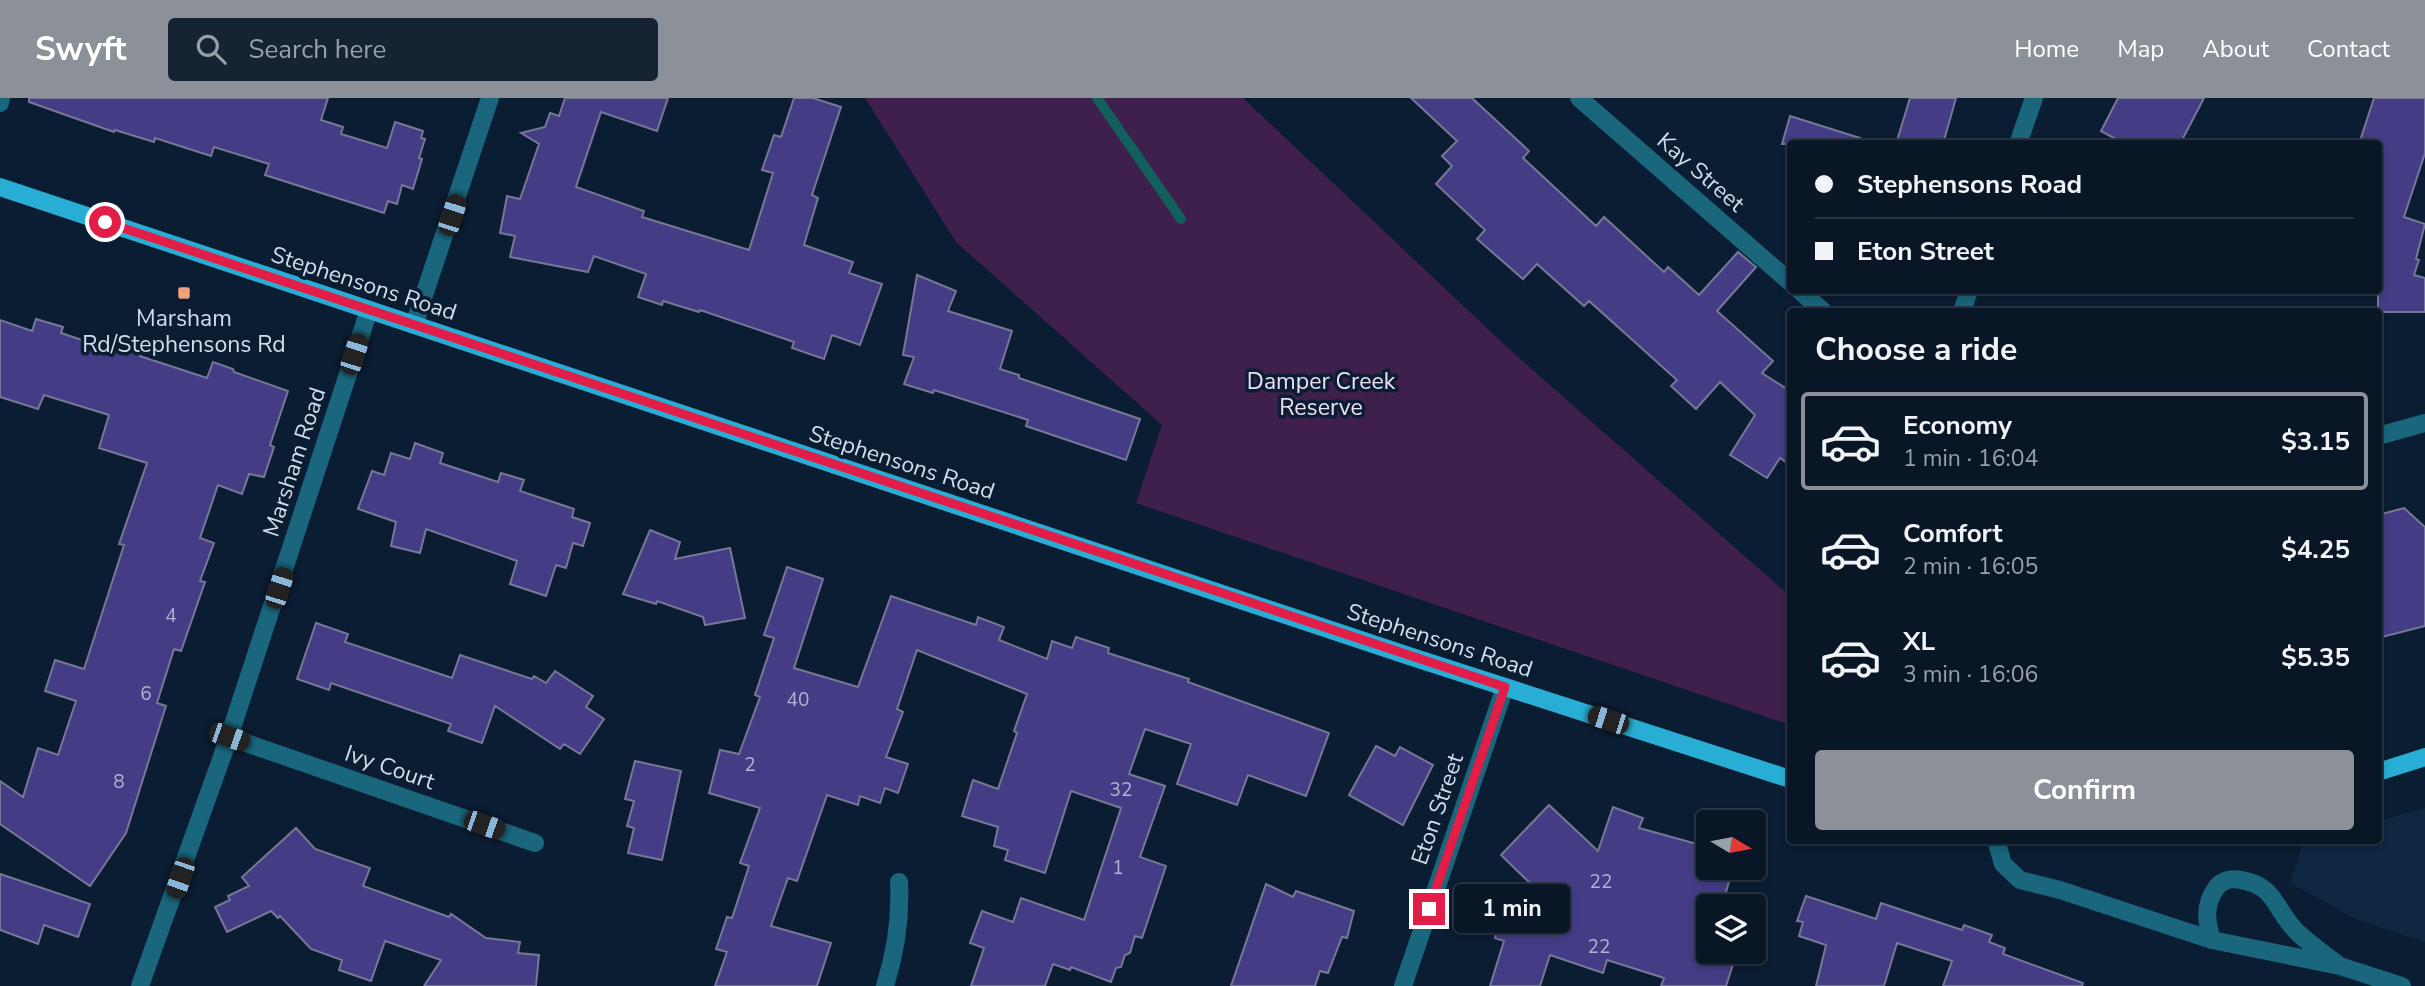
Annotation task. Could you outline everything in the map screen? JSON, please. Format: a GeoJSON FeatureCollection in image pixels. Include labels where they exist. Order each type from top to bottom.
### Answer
{"type":"FeatureCollection","features":[{"type":"Feature","properties":{"kind":"main road","name":"Stephensons Road"},"geometry":{"type":"LineString","coordinates":[[0,187],[1505,687],[1787,778]]}},
{"type":"Feature","properties":{"kind":"main road"},"geometry":{"type":"LineString","coordinates":[[2382,771],[2425,757]]}},
{"type":"Feature","properties":{"kind":"street"},"geometry":{"type":"LineString","coordinates":[[414,326],[490,98]]}},
{"type":"Feature","properties":{"kind":"street","name":"Kay Street"},"geometry":{"type":"LineString","coordinates":[[1579,98],[1787,279]]}},
{"type":"Feature","properties":{"kind":"street"},"geometry":{"type":"LineString","coordinates":[[2019,140],[2034,98]]}},
{"type":"Feature","properties":{"kind":"street"},"geometry":{"type":"LineString","coordinates":[[1804,294],[1820,308]]}},
{"type":"Feature","properties":{"kind":"street","name":"Marsham Road"},"geometry":{"type":"LineString","coordinates":[[140,986],[229,737],[369,310]]}},
{"type":"Feature","properties":{"kind":"street"},"geometry":{"type":"LineString","coordinates":[[2382,435],[2425,423]]}},
{"type":"Feature","properties":{"kind":"street","name":"Eton Street"},"geometry":{"type":"LineString","coordinates":[[1403,986],[1505,687]]}},
{"type":"Feature","properties":{"kind":"street","name":"Ivy Court"},"geometry":{"type":"LineString","coordinates":[[229,737],[535,843]]}},
{"type":"Feature","properties":{"kind":"street"},"geometry":{"type":"LineString","coordinates":[[1997,844],[2003,864],[2020,880],[2060,890],[2212,940],[2340,966],[2402,986]]}},
{"type":"Feature","properties":{"kind":"street"},"geometry":{"type":"LineString","coordinates":[[2212,940],[2206,914],[2219,884],[2233,879],[2255,882],[2269,891],[2281,913],[2298,933],[2340,966]]}},
{"type":"Feature","properties":{"kind":"street"},"geometry":{"type":"LineString","coordinates":[[885,986],[895,956],[901,913],[899,881]]}},
{"type":"Feature","properties":{"kind":"shaded area"},"geometry":{"type":"Polygon","coordinates":[[[2425,808],[2425,942],[2358,920],[2290,883],[2303,844],[2382,844],[2382,820],[2425,808]]]}},
{"type":"Feature","properties":{"kind":"green space","name":"Damper Creek Reserve"},"geometry":{"type":"Polygon","coordinates":[[[865,98],[1243,98],[1510,350],[1787,593],[1787,724],[1136,503],[1162,425],[956,242],[865,98]]]}},
{"type":"Feature","properties":{"kind":"building"},"geometry":{"type":"Polygon","coordinates":[[[29,98],[328,98],[321,120],[343,127],[341,134],[387,148],[395,122],[423,131],[421,138],[425,139],[413,189],[402,185],[397,204],[388,201],[384,213],[265,175],[269,164],[214,147],[211,156],[155,138],[154,142],[115,130],[114,132],[29,102],[29,98]]]}},
{"type":"Feature","properties":{"kind":"building"},"geometry":{"type":"Polygon","coordinates":[[[565,98],[668,98],[657,131],[601,112],[576,187],[644,211],[642,217],[749,250],[773,173],[762,170],[774,135],[781,137],[794,98],[813,98],[841,107],[812,195],[818,198],[804,245],[853,262],[849,273],[882,284],[860,345],[832,335],[824,359],[792,348],[794,342],[700,310],[699,312],[663,301],[662,305],[638,297],[646,274],[594,256],[588,272],[510,257],[515,236],[500,233],[507,196],[520,199],[539,144],[521,133],[545,127],[550,113],[559,116],[565,98]]]}},
{"type":"Feature","properties":{"kind":"building"},"geometry":{"type":"Polygon","coordinates":[[[1411,98],[1472,98],[1529,151],[1523,158],[1596,226],[1604,217],[1664,272],[1668,267],[1699,295],[1738,252],[1756,267],[1717,311],[1773,361],[1762,373],[1787,389],[1787,463],[1780,458],[1767,478],[1730,455],[1755,415],[1720,382],[1696,409],[1671,386],[1677,380],[1589,301],[1584,306],[1537,264],[1523,279],[1477,239],[1485,230],[1436,184],[1452,166],[1442,156],[1457,141],[1411,98]]]}},
{"type":"Feature","properties":{"kind":"building"},"geometry":{"type":"Polygon","coordinates":[[[1910,98],[1956,98],[1944,140],[1897,140],[1910,98]]]}},
{"type":"Feature","properties":{"kind":"building"},"geometry":{"type":"Polygon","coordinates":[[[2118,98],[2204,98],[2182,140],[2118,140],[2101,131],[2118,98]]]}},
{"type":"Feature","properties":{"kind":"building"},"geometry":{"type":"Polygon","coordinates":[[[2374,98],[2425,98],[2425,153],[2404,217],[2425,224],[2414,275],[2425,278],[2425,312],[2382,312],[2382,308],[2378,308],[2378,294],[2382,294],[2382,140],[2360,140],[2374,98]]]}},
{"type":"Feature","properties":{"kind":"building"},"geometry":{"type":"Polygon","coordinates":[[[1790,116],[1860,138],[1787,140],[1787,144],[1782,144],[1790,116]]]}},
{"type":"Feature","properties":{"kind":"building"},"geometry":{"type":"Polygon","coordinates":[[[917,275],[956,291],[948,311],[1012,331],[1000,369],[1140,419],[1126,460],[1026,426],[1028,420],[934,390],[933,393],[904,384],[914,357],[903,355],[917,275]]]}},
{"type":"Feature","properties":{"kind":"building"},"geometry":{"type":"Polygon","coordinates":[[[36,319],[63,327],[61,333],[112,350],[115,342],[142,350],[140,356],[207,378],[213,362],[288,391],[270,445],[274,447],[264,477],[249,474],[242,494],[218,485],[200,538],[214,543],[200,581],[205,582],[181,651],[174,649],[157,703],[166,706],[126,833],[90,886],[0,824],[0,781],[23,797],[38,748],[58,755],[76,701],[45,691],[55,660],[84,669],[124,545],[119,544],[147,463],[99,448],[109,415],[44,395],[38,409],[0,397],[0,320],[32,331],[36,319]]]}},
{"type":"Feature","properties":{"kind":"building"},"geometry":{"type":"Polygon","coordinates":[[[415,443],[443,453],[440,463],[498,482],[501,473],[524,480],[520,491],[574,509],[572,517],[590,523],[583,546],[573,543],[566,568],[556,565],[546,596],[510,584],[517,561],[426,529],[420,553],[391,546],[396,522],[358,509],[372,471],[384,475],[391,453],[410,459],[415,443]]]}},
{"type":"Feature","properties":{"kind":"building"},"geometry":{"type":"Polygon","coordinates":[[[2404,508],[2425,527],[2425,626],[2382,637],[2382,514],[2404,508]]]}},
{"type":"Feature","properties":{"kind":"building"},"geometry":{"type":"Polygon","coordinates":[[[650,530],[680,542],[675,559],[730,548],[745,618],[705,625],[703,617],[657,601],[656,604],[623,594],[650,530]]]}},
{"type":"Feature","properties":{"kind":"building"},"geometry":{"type":"Polygon","coordinates":[[[787,567],[823,579],[794,668],[858,687],[891,596],[976,625],[978,617],[1004,627],[999,640],[1047,659],[1052,641],[1072,648],[1076,637],[1109,648],[1108,653],[1189,679],[1188,682],[1329,733],[1306,796],[1248,775],[1237,805],[1177,784],[1191,744],[1145,729],[1129,774],[1165,786],[1140,857],[1166,866],[1142,938],[1135,936],[1130,953],[1125,955],[1121,967],[1116,968],[1111,982],[1071,967],[1070,970],[1053,964],[1045,986],[971,986],[984,948],[970,943],[982,911],[1013,922],[1021,898],[1084,920],[1121,808],[1071,791],[1045,873],[1005,860],[1008,850],[994,846],[998,827],[962,816],[973,780],[998,789],[1027,694],[917,650],[897,709],[903,712],[886,757],[908,764],[898,793],[885,788],[880,803],[860,796],[858,805],[827,795],[797,881],[788,878],[771,926],[831,943],[817,986],[715,986],[727,952],[716,949],[727,917],[732,918],[749,866],[740,863],[760,808],[709,793],[720,750],[739,754],[760,697],[755,695],[774,638],[764,635],[787,567]]]}},
{"type":"Feature","properties":{"kind":"building"},"geometry":{"type":"Polygon","coordinates":[[[316,623],[348,634],[345,642],[452,678],[460,655],[532,679],[534,676],[546,683],[555,671],[593,696],[586,707],[604,719],[580,754],[564,744],[560,749],[495,706],[482,743],[448,731],[451,724],[331,683],[329,690],[297,679],[316,623]]]}},
{"type":"Feature","properties":{"kind":"building"},"geometry":{"type":"Polygon","coordinates":[[[1376,746],[1395,756],[1400,747],[1433,765],[1403,825],[1349,795],[1376,746]]]}},
{"type":"Feature","properties":{"kind":"building"},"geometry":{"type":"Polygon","coordinates":[[[635,761],[681,771],[662,860],[628,853],[634,828],[627,826],[634,801],[625,799],[635,761]]]}},
{"type":"Feature","properties":{"kind":"building"},"geometry":{"type":"Polygon","coordinates":[[[1549,805],[1598,851],[1613,807],[1643,818],[1639,828],[1696,844],[1696,880],[1729,880],[1725,894],[1696,894],[1696,964],[1733,964],[1726,986],[1661,986],[1664,978],[1607,960],[1603,973],[1550,955],[1540,986],[1490,986],[1504,941],[1495,938],[1496,934],[1472,925],[1485,890],[1567,919],[1501,855],[1549,805]]]}},
{"type":"Feature","properties":{"kind":"building"},"geometry":{"type":"Polygon","coordinates":[[[296,828],[315,849],[370,868],[363,886],[449,917],[451,914],[486,938],[520,942],[518,953],[539,955],[536,986],[424,986],[441,960],[385,941],[371,981],[339,970],[342,960],[311,949],[280,916],[278,918],[271,911],[227,932],[215,907],[230,900],[228,896],[249,886],[242,877],[296,828]]]}},
{"type":"Feature","properties":{"kind":"building"},"geometry":{"type":"Polygon","coordinates":[[[0,874],[90,904],[78,937],[44,925],[38,944],[0,930],[0,874]]]}},
{"type":"Feature","properties":{"kind":"building"},"geometry":{"type":"Polygon","coordinates":[[[1266,884],[1293,897],[1296,891],[1354,911],[1347,938],[1342,937],[1328,973],[1320,971],[1315,986],[1231,986],[1266,884]]]}},
{"type":"Feature","properties":{"kind":"building"},"geometry":{"type":"Polygon","coordinates":[[[1806,896],[1876,919],[1881,903],[1962,930],[1964,925],[1992,935],[1989,942],[2005,948],[2003,954],[2083,983],[2082,986],[1943,986],[1952,961],[1897,943],[1884,986],[1816,986],[1826,945],[1799,936],[1803,922],[1797,921],[1806,896]]]}},
{"type":"Feature","properties":{"kind":"waterway"},"geometry":{"type":"LineString","coordinates":[[1097,98],[1181,219]]}},
{"type":"Feature","properties":{"kind":"place","name":"Marsham Rd/Stephensons Rd"},"geometry":{"type":"Point","coordinates":[184,293]}},
{"type":"Feature","properties":{"kind":"route"},"geometry":{"type":"LineString","coordinates":[[105,222],[1505,687],[1429,909]]}}]}
